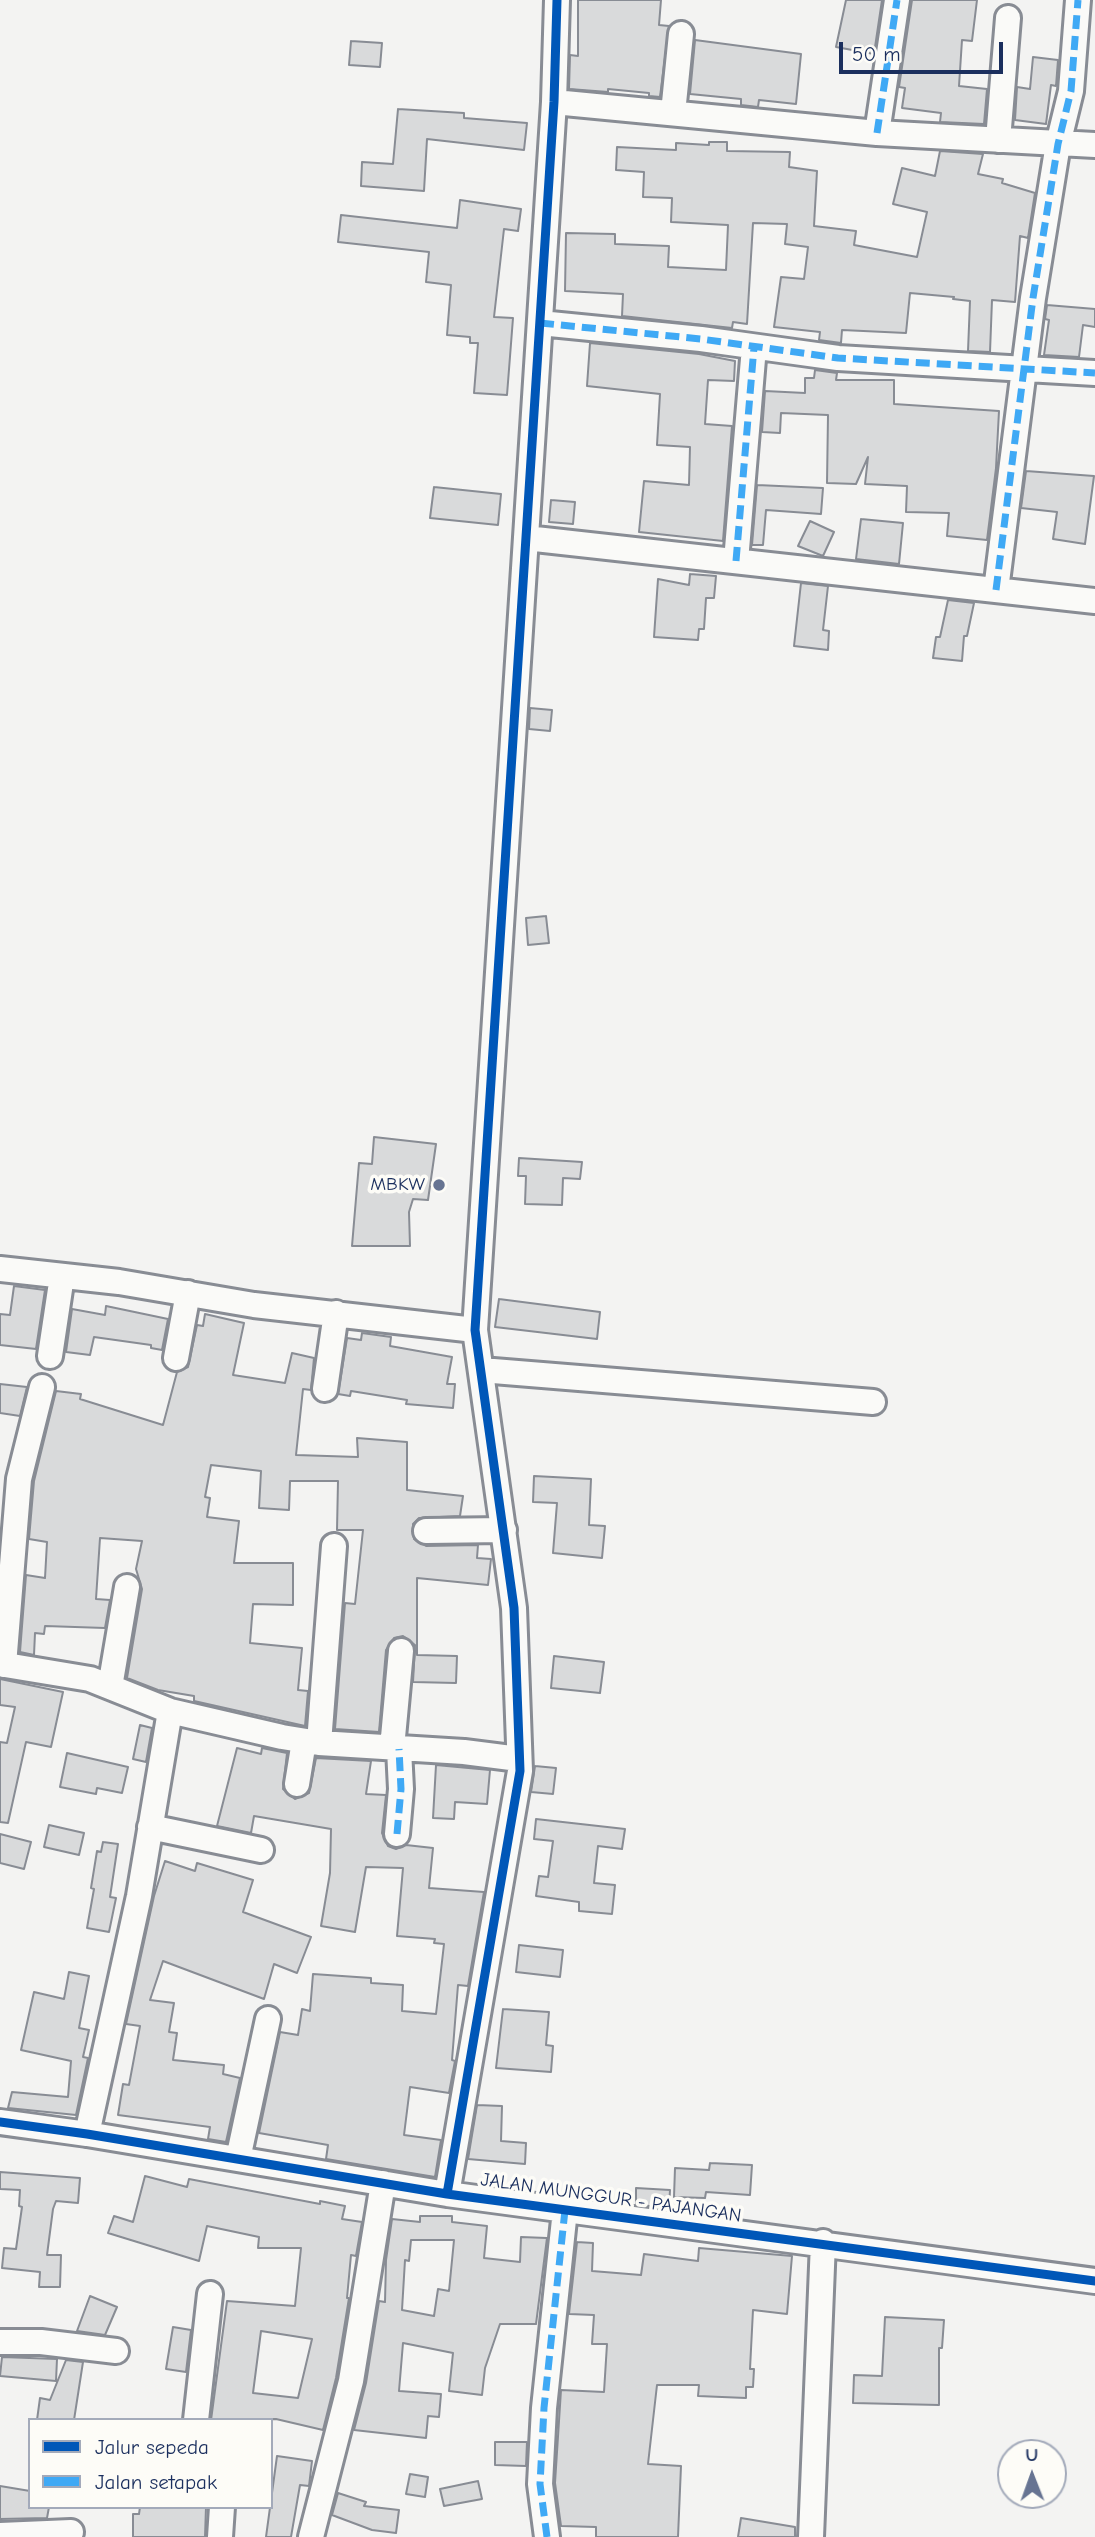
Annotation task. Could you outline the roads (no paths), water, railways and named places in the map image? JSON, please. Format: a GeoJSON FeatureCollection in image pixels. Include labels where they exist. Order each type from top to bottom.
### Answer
{"type":"FeatureCollection","features":[{"type":"Feature","properties":{"kind":"street"},"geometry":{"type":"LineString","coordinates":[[447,2194],[478,2024],[519,1759],[514,1608],[475,1330],[554,102],[557,0]]}},
{"type":"Feature","properties":{"kind":"street"},"geometry":{"type":"LineString","coordinates":[[877,133],[897,0]]}},
{"type":"Feature","properties":{"kind":"street"},"geometry":{"type":"LineString","coordinates":[[996,590],[1024,370],[1058,144],[1071,91],[1079,0]]}},
{"type":"Feature","properties":{"kind":"street"},"geometry":{"type":"LineString","coordinates":[[998,140],[1008,18]]}},
{"type":"Feature","properties":{"kind":"street"},"geometry":{"type":"LineString","coordinates":[[673,113],[681,33]]}},
{"type":"Feature","properties":{"kind":"street"},"geometry":{"type":"LineString","coordinates":[[554,102],[877,133],[1095,145]]}},
{"type":"Feature","properties":{"kind":"street"},"geometry":{"type":"LineString","coordinates":[[540,323],[850,359],[1095,373]]}},
{"type":"Feature","properties":{"kind":"street"},"geometry":{"type":"LineString","coordinates":[[736,561],[754,347]]}},
{"type":"Feature","properties":{"kind":"street"},"geometry":{"type":"LineString","coordinates":[[526,538],[1095,601]]}},
{"type":"Feature","properties":{"kind":"street"},"geometry":{"type":"LineString","coordinates":[[0,1269],[188,1293],[254,1305],[475,1330]]}},
{"type":"Feature","properties":{"kind":"street"},"geometry":{"type":"LineString","coordinates":[[50,1356],[62,1276]]}},
{"type":"Feature","properties":{"kind":"street"},"geometry":{"type":"LineString","coordinates":[[176,1358],[188,1293]]}},
{"type":"Feature","properties":{"kind":"street"},"geometry":{"type":"LineString","coordinates":[[325,1390],[336,1313]]}},
{"type":"Feature","properties":{"kind":"street"},"geometry":{"type":"LineString","coordinates":[[481,1370],[873,1402]]}},
{"type":"Feature","properties":{"kind":"street"},"geometry":{"type":"LineString","coordinates":[[42,1387],[10,1478],[2,1664],[90,1679],[170,1711],[311,1742],[464,1752],[519,1759]]}},
{"type":"Feature","properties":{"kind":"street"},"geometry":{"type":"LineString","coordinates":[[426,1531],[504,1530]]}},
{"type":"Feature","properties":{"kind":"street"},"geometry":{"type":"LineString","coordinates":[[297,1784],[311,1742],[334,1546]]}},
{"type":"Feature","properties":{"kind":"street"},"geometry":{"type":"LineString","coordinates":[[110,1687],[127,1587]]}},
{"type":"Feature","properties":{"kind":"street"},"geometry":{"type":"LineString","coordinates":[[397,1834],[401,1789],[395,1749],[401,1651]]}},
{"type":"Feature","properties":{"kind":"street"},"geometry":{"type":"LineString","coordinates":[[87,2134],[139,1896],[170,1711]]}},
{"type":"Feature","properties":{"kind":"street"},"geometry":{"type":"LineString","coordinates":[[150,1827],[261,1850]]}},
{"type":"Feature","properties":{"kind":"street"},"geometry":{"type":"LineString","coordinates":[[238,2159],[268,2019]]}},
{"type":"Feature","properties":{"kind":"street","name":"JALAN MUNGGUR - PAJANGAN"},"geometry":{"type":"LineString","coordinates":[[0,2122],[447,2194],[822,2242],[1095,2281]]}},
{"type":"Feature","properties":{"kind":"street"},"geometry":{"type":"LineString","coordinates":[[310,2537],[351,2381],[383,2183]]}},
{"type":"Feature","properties":{"kind":"street"},"geometry":{"type":"LineString","coordinates":[[547,2537],[540,2484],[544,2408],[565,2210]]}},
{"type":"Feature","properties":{"kind":"street"},"geometry":{"type":"LineString","coordinates":[[811,2537],[822,2242]]}},
{"type":"Feature","properties":{"kind":"street"},"geometry":{"type":"LineString","coordinates":[[196,2418],[210,2294]]}},
{"type":"Feature","properties":{"kind":"street"},"geometry":{"type":"LineString","coordinates":[[0,2342],[41,2342],[116,2351]]}},
{"type":"Feature","properties":{"kind":"street"},"geometry":{"type":"LineString","coordinates":[[220,2537],[222,2509]]}},
{"type":"Feature","properties":{"kind":"street"},"geometry":{"type":"LineString","coordinates":[[0,2535],[71,2532]]}},
{"type":"Feature","properties":{"kind":"place","name":"MBKW"},"geometry":{"type":"Point","coordinates":[439,1185]}}]}
